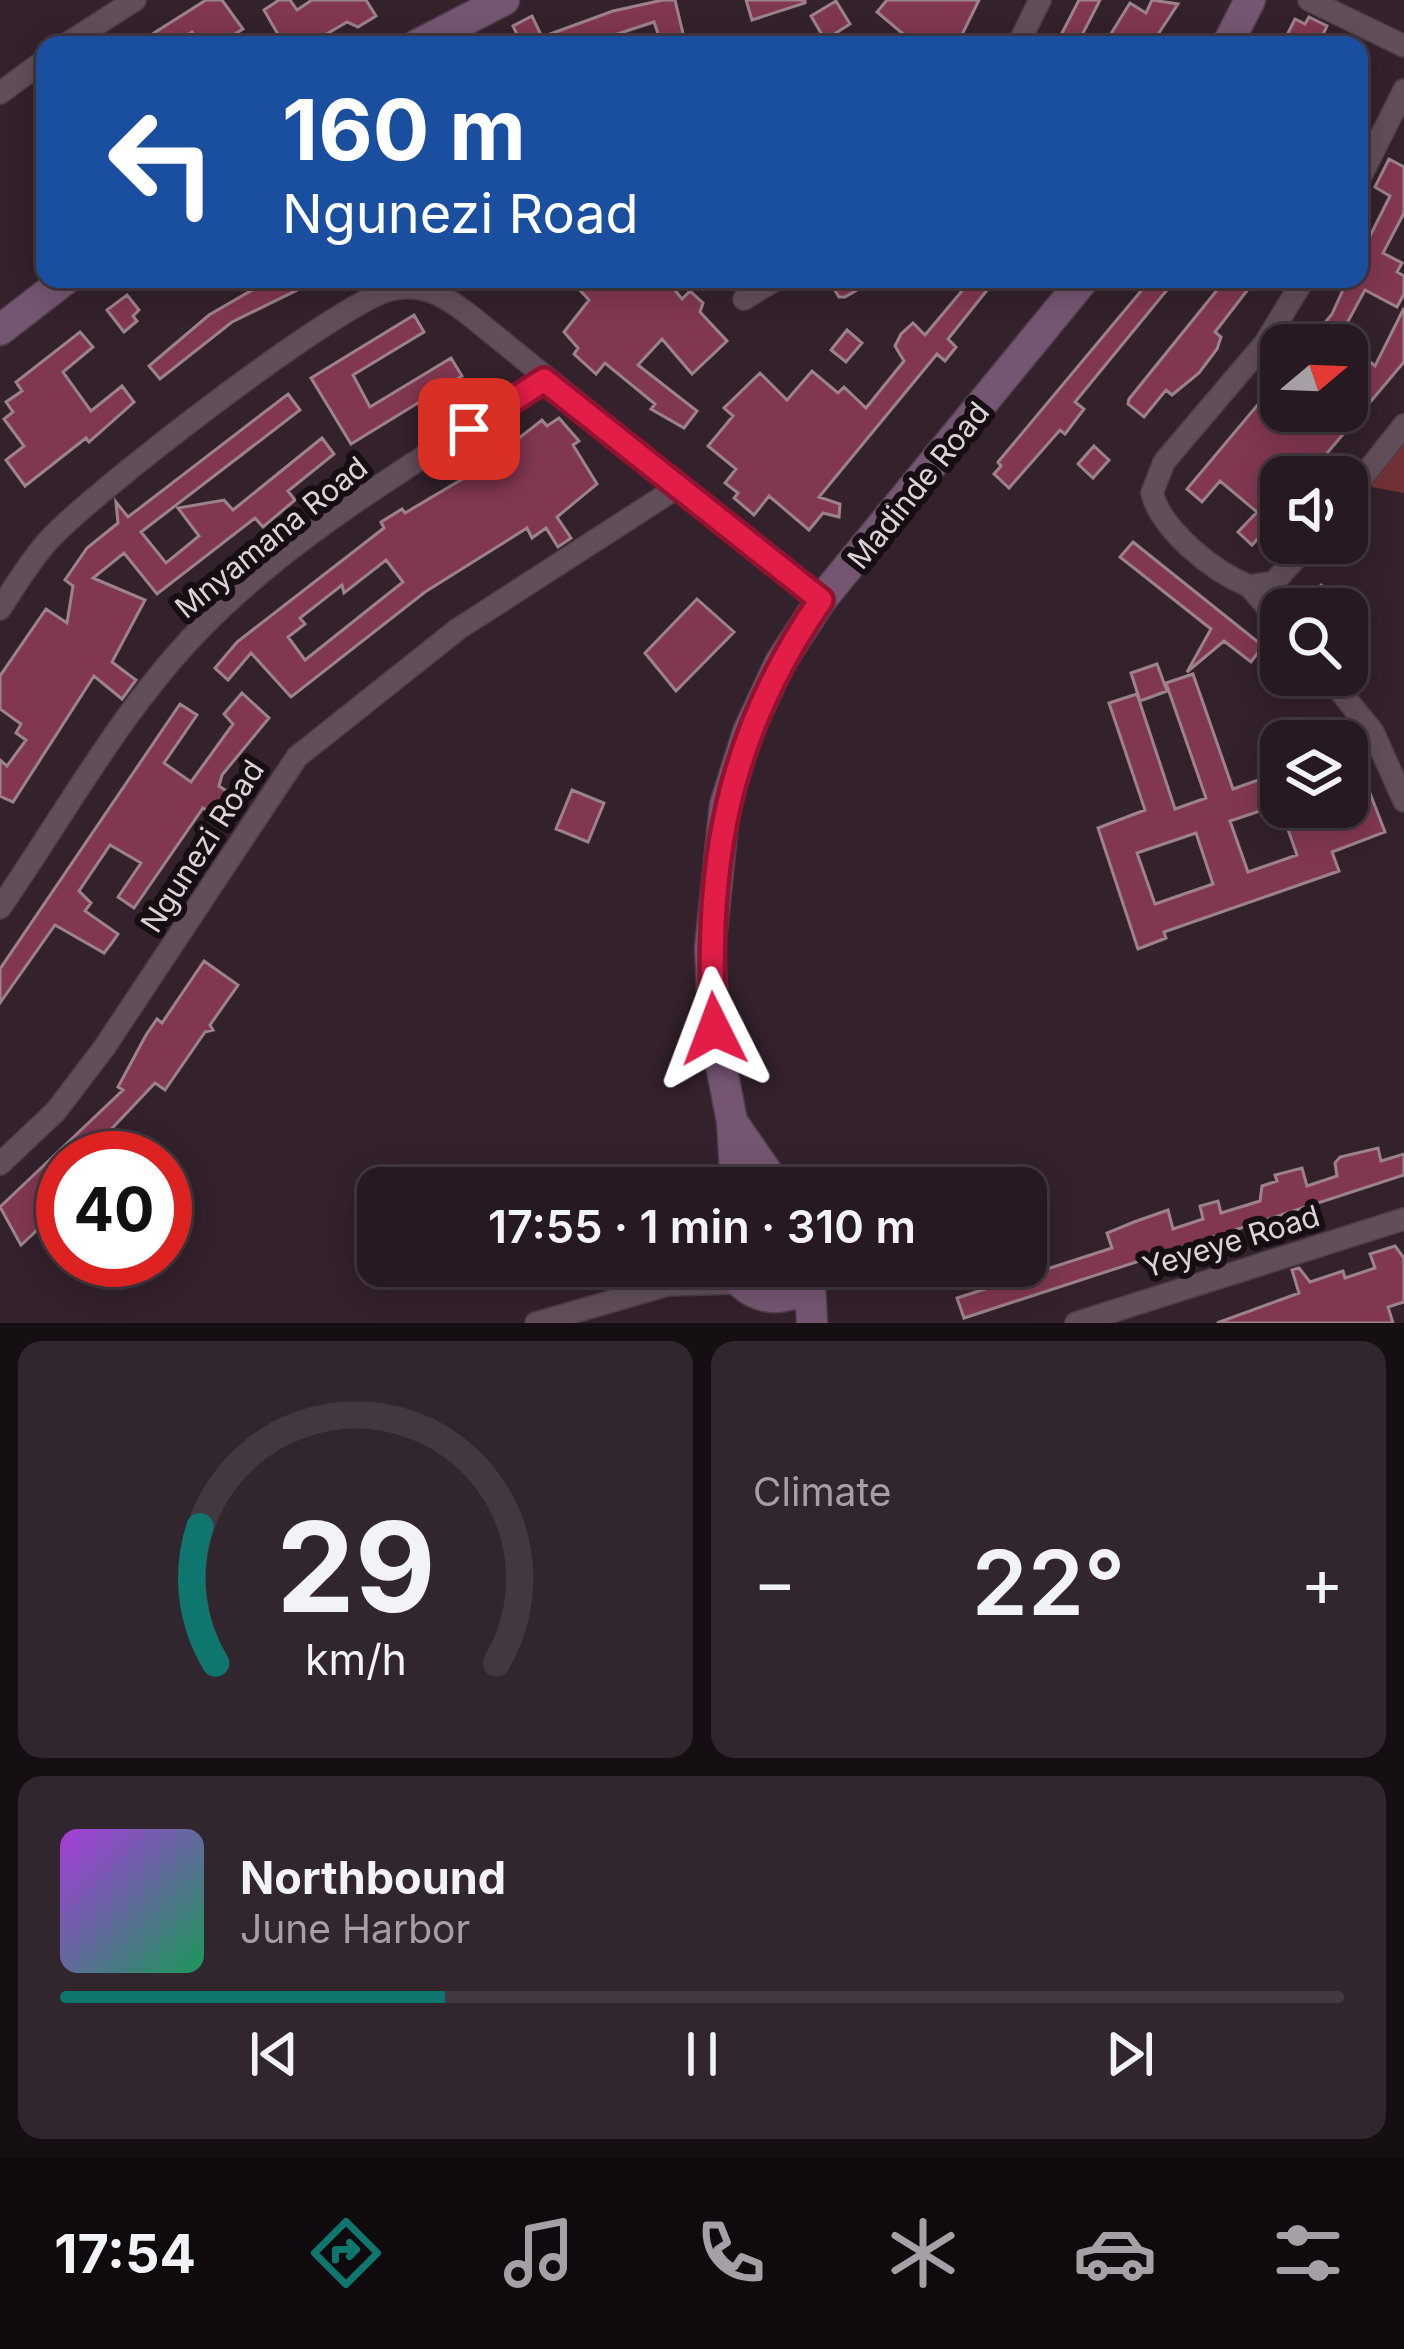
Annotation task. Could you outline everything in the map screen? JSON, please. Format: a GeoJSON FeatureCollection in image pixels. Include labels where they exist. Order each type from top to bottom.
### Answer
{"type":"FeatureCollection","features":[{"type":"Feature","properties":{"kind":"street"},"geometry":{"type":"LineString","coordinates":[[79,36],[135,0]]}},
{"type":"Feature","properties":{"kind":"street"},"geometry":{"type":"LineString","coordinates":[[434,36],[504,0]]}},
{"type":"Feature","properties":{"kind":"street"},"geometry":{"type":"LineString","coordinates":[[1022,36],[1040,0]]}},
{"type":"Feature","properties":{"kind":"street"},"geometry":{"type":"LineString","coordinates":[[1232,36],[1250,0]]}},
{"type":"Feature","properties":{"kind":"street"},"geometry":{"type":"LineString","coordinates":[[1309,0],[1404,46]]}},
{"type":"Feature","properties":{"kind":"street"},"geometry":{"type":"LineString","coordinates":[[0,93],[36,67]]}},
{"type":"Feature","properties":{"kind":"street"},"geometry":{"type":"LineString","coordinates":[[1368,162],[1404,90]]}},
{"type":"Feature","properties":{"kind":"street"},"geometry":{"type":"LineString","coordinates":[[0,330],[54,288]]}},
{"type":"Feature","properties":{"kind":"street"},"geometry":{"type":"LineString","coordinates":[[0,609],[49,540],[88,506],[290,352],[388,291],[404,288]]}},
{"type":"Feature","properties":{"kind":"street"},"geometry":{"type":"LineString","coordinates":[[413,288],[444,296],[821,600]]}},
{"type":"Feature","properties":{"kind":"street"},"geometry":{"type":"LineString","coordinates":[[744,299],[762,288]]}},
{"type":"Feature","properties":{"kind":"street","name":"Madinde Road"},"geometry":{"type":"LineString","coordinates":[[735,1167],[733,1120],[714,1029],[710,948],[725,805],[764,695],[821,600],[1077,288]]}},
{"type":"Feature","properties":{"kind":"street"},"geometry":{"type":"LineString","coordinates":[[1291,564],[1274,582],[1250,586],[1236,581],[1164,520],[1156,508],[1153,480],[1265,343],[1299,288]]}},
{"type":"Feature","properties":{"kind":"street","name":"Mnyamana Road"},"geometry":{"type":"LineString","coordinates":[[0,908],[156,681],[204,625],[332,518],[544,380]]}},
{"type":"Feature","properties":{"kind":"street"},"geometry":{"type":"LineString","coordinates":[[1368,470],[1404,425]]}},
{"type":"Feature","properties":{"kind":"street","name":"Ngunezi Road"},"geometry":{"type":"LineString","coordinates":[[0,1164],[56,1111],[104,1048],[297,757],[458,629],[678,487]]}},
{"type":"Feature","properties":{"kind":"street"},"geometry":{"type":"LineString","coordinates":[[1250,586],[1260,598]]}},
{"type":"Feature","properties":{"kind":"street"},"geometry":{"type":"LineString","coordinates":[[1344,696],[1373,732],[1404,801]]}},
{"type":"Feature","properties":{"kind":"street","name":"Madinde Road"},"geometry":{"type":"LineString","coordinates":[[733,1120],[764,1167]]}},
{"type":"Feature","properties":{"kind":"street","name":"Yeyeye Road"},"geometry":{"type":"LineString","coordinates":[[1076,1323],[1404,1219]]}},
{"type":"Feature","properties":{"kind":"street"},"geometry":{"type":"LineString","coordinates":[[536,1323],[661,1287]]}},
{"type":"Feature","properties":{"kind":"street"},"geometry":{"type":"LineString","coordinates":[[745,1287],[782,1323]]}},
{"type":"Feature","properties":{"kind":"street"},"geometry":{"type":"LineString","coordinates":[[752,1287],[776,1299],[796,1287]]}},
{"type":"Feature","properties":{"kind":"street"},"geometry":{"type":"LineString","coordinates":[[812,1323],[815,1287]]}},
{"type":"Feature","properties":{"kind":"shaded area"},"geometry":{"type":"Polygon","coordinates":[[[1404,435],[1404,493],[1372,487],[1368,477],[1404,435]]]}},
{"type":"Feature","properties":{"kind":"building"},"geometry":{"type":"Polygon","coordinates":[[[206,0],[222,0],[243,29],[232,36],[194,36],[192,32],[149,36],[206,0]]]}},
{"type":"Feature","properties":{"kind":"building"},"geometry":{"type":"Polygon","coordinates":[[[279,0],[290,0],[297,10],[312,0],[366,0],[376,16],[358,27],[347,22],[323,36],[279,36],[264,10],[279,0]]]}},
{"type":"Feature","properties":{"kind":"building"},"geometry":{"type":"Polygon","coordinates":[[[675,0],[684,36],[659,36],[654,22],[611,36],[545,36],[613,11],[675,0]]]}},
{"type":"Feature","properties":{"kind":"building"},"geometry":{"type":"Polygon","coordinates":[[[746,0],[805,0],[805,3],[752,20],[746,0]]]}},
{"type":"Feature","properties":{"kind":"building"},"geometry":{"type":"Polygon","coordinates":[[[887,0],[979,0],[961,36],[907,36],[877,12],[887,0]]]}},
{"type":"Feature","properties":{"kind":"building"},"geometry":{"type":"Polygon","coordinates":[[[1079,0],[1100,0],[1082,36],[1061,36],[1079,0]]]}},
{"type":"Feature","properties":{"kind":"building"},"geometry":{"type":"Polygon","coordinates":[[[1152,0],[1178,4],[1157,36],[1110,36],[1130,3],[1146,13],[1152,0]]]}},
{"type":"Feature","properties":{"kind":"building"},"geometry":{"type":"Polygon","coordinates":[[[836,1],[850,24],[823,36],[811,16],[836,1]]]}},
{"type":"Feature","properties":{"kind":"building"},"geometry":{"type":"Polygon","coordinates":[[[532,16],[542,36],[518,36],[513,26],[532,16]]]}},
{"type":"Feature","properties":{"kind":"building"},"geometry":{"type":"Polygon","coordinates":[[[1309,17],[1327,26],[1322,36],[1286,36],[1295,19],[1305,24],[1309,17]]]}},
{"type":"Feature","properties":{"kind":"building"},"geometry":{"type":"Polygon","coordinates":[[[1389,159],[1404,167],[1404,213],[1383,253],[1402,263],[1397,272],[1404,276],[1404,294],[1397,307],[1365,290],[1348,324],[1324,324],[1344,288],[1368,288],[1368,240],[1390,196],[1375,187],[1389,159]]]}},
{"type":"Feature","properties":{"kind":"building"},"geometry":{"type":"Polygon","coordinates":[[[256,288],[302,288],[232,322],[160,379],[149,366],[209,315],[256,288]]]}},
{"type":"Feature","properties":{"kind":"building"},"geometry":{"type":"Polygon","coordinates":[[[673,288],[682,299],[690,291],[703,303],[700,312],[727,341],[692,374],[662,339],[638,365],[697,411],[684,428],[651,409],[655,404],[605,363],[596,374],[574,354],[578,348],[564,332],[589,300],[579,289],[673,288]]]}},
{"type":"Feature","properties":{"kind":"building"},"geometry":{"type":"Polygon","coordinates":[[[834,288],[860,288],[845,297],[839,297],[834,288]]]}},
{"type":"Feature","properties":{"kind":"building"},"geometry":{"type":"Polygon","coordinates":[[[964,288],[989,288],[948,339],[956,347],[945,361],[937,354],[819,497],[840,504],[839,517],[823,513],[809,530],[769,496],[754,515],[734,498],[738,493],[725,483],[736,469],[708,446],[733,416],[724,408],[760,373],[787,400],[812,371],[838,393],[844,387],[866,408],[904,361],[895,346],[901,334],[913,323],[925,335],[964,288]]]}},
{"type":"Feature","properties":{"kind":"building"},"geometry":{"type":"Polygon","coordinates":[[[1143,288],[1169,288],[1075,402],[1084,409],[1065,434],[1060,430],[1009,488],[994,474],[1001,466],[998,462],[1143,288]]]}},
{"type":"Feature","properties":{"kind":"building"},"geometry":{"type":"Polygon","coordinates":[[[1219,288],[1249,288],[1215,332],[1221,337],[1217,349],[1199,373],[1172,395],[1166,390],[1144,417],[1128,404],[1219,288]]]}},
{"type":"Feature","properties":{"kind":"building"},"geometry":{"type":"Polygon","coordinates":[[[127,295],[139,310],[133,316],[137,321],[124,332],[107,310],[127,295]]]}},
{"type":"Feature","properties":{"kind":"building"},"geometry":{"type":"Polygon","coordinates":[[[1404,308],[1404,362],[1368,405],[1368,360],[1375,366],[1404,308]]]}},
{"type":"Feature","properties":{"kind":"building"},"geometry":{"type":"Polygon","coordinates":[[[414,315],[424,332],[353,375],[370,407],[451,358],[462,376],[351,444],[311,378],[414,315]]]}},
{"type":"Feature","properties":{"kind":"building"},"geometry":{"type":"Polygon","coordinates":[[[847,330],[862,343],[846,362],[831,350],[847,330]]]}},
{"type":"Feature","properties":{"kind":"building"},"geometry":{"type":"Polygon","coordinates":[[[80,332],[93,347],[63,372],[91,411],[122,386],[134,402],[89,442],[86,438],[25,486],[6,460],[24,446],[4,419],[13,412],[6,402],[22,391],[16,382],[80,332]]]}},
{"type":"Feature","properties":{"kind":"building"},"geometry":{"type":"Polygon","coordinates":[[[288,394],[300,410],[141,532],[166,563],[199,536],[178,508],[224,500],[233,510],[322,438],[334,454],[288,491],[295,500],[263,527],[255,518],[157,594],[124,553],[93,578],[145,600],[112,662],[136,680],[122,699],[94,676],[13,802],[0,796],[0,760],[7,766],[26,740],[16,733],[21,724],[0,709],[0,676],[46,609],[67,623],[73,586],[65,580],[87,548],[118,523],[116,502],[128,517],[288,394]]]}},
{"type":"Feature","properties":{"kind":"building"},"geometry":{"type":"Polygon","coordinates":[[[1260,402],[1260,432],[1345,432],[1325,456],[1260,456],[1260,536],[1252,545],[1238,532],[1257,512],[1220,481],[1202,502],[1187,489],[1260,402]]]}},
{"type":"Feature","properties":{"kind":"building"},"geometry":{"type":"Polygon","coordinates":[[[559,418],[579,441],[573,445],[597,484],[557,517],[571,538],[558,547],[546,528],[532,538],[527,528],[425,592],[291,697],[251,653],[228,680],[215,668],[237,642],[384,528],[381,522],[481,468],[542,420],[547,426],[559,418]],[[386,560],[344,593],[342,585],[300,618],[305,624],[288,637],[305,660],[403,582],[386,560]]]}},
{"type":"Feature","properties":{"kind":"building"},"geometry":{"type":"Polygon","coordinates":[[[1094,446],[1109,460],[1093,478],[1078,464],[1094,446]]]}},
{"type":"Feature","properties":{"kind":"building"},"geometry":{"type":"Polygon","coordinates":[[[1133,542],[1260,644],[1260,650],[1251,662],[1224,641],[1187,672],[1211,629],[1120,557],[1133,542]]]}},
{"type":"Feature","properties":{"kind":"building"},"geometry":{"type":"Polygon","coordinates":[[[697,599],[734,632],[676,691],[645,653],[697,599]]]}},
{"type":"Feature","properties":{"kind":"building"},"geometry":{"type":"Polygon","coordinates":[[[1157,664],[1167,691],[1140,701],[1131,673],[1157,664]]]}},
{"type":"Feature","properties":{"kind":"building"},"geometry":{"type":"Polygon","coordinates":[[[1193,674],[1233,789],[1260,779],[1260,811],[1230,821],[1248,872],[1297,855],[1287,828],[1368,828],[1368,788],[1385,832],[1332,852],[1339,871],[1164,932],[1166,938],[1138,949],[1098,828],[1145,810],[1109,703],[1137,694],[1175,809],[1206,798],[1166,683],[1193,674]],[[1196,833],[1137,853],[1155,904],[1213,884],[1196,833]]]}},
{"type":"Feature","properties":{"kind":"building"},"geometry":{"type":"Polygon","coordinates":[[[242,693],[269,718],[222,775],[219,786],[237,798],[222,820],[203,808],[134,908],[118,897],[141,863],[110,845],[79,891],[91,903],[85,911],[118,934],[104,953],[55,925],[0,1003],[0,969],[180,704],[197,715],[164,763],[191,782],[233,724],[224,714],[242,693]]]}},
{"type":"Feature","properties":{"kind":"building"},"geometry":{"type":"Polygon","coordinates":[[[572,790],[604,803],[588,842],[556,829],[572,790]]]}},
{"type":"Feature","properties":{"kind":"building"},"geometry":{"type":"Polygon","coordinates":[[[204,961],[238,985],[210,1025],[213,1030],[205,1032],[165,1090],[155,1083],[110,1131],[80,1131],[123,1090],[118,1087],[146,1035],[157,1019],[162,1023],[204,961]]]}},
{"type":"Feature","properties":{"kind":"building"},"geometry":{"type":"Polygon","coordinates":[[[1378,1148],[1381,1161],[1404,1154],[1404,1175],[964,1318],[957,1298],[991,1287],[1047,1287],[1047,1269],[1112,1248],[1107,1233],[1168,1210],[1173,1229],[1203,1219],[1200,1206],[1218,1201],[1221,1213],[1260,1201],[1262,1186],[1277,1181],[1275,1175],[1302,1168],[1307,1186],[1337,1176],[1335,1163],[1340,1157],[1378,1148]]]}},
{"type":"Feature","properties":{"kind":"building"},"geometry":{"type":"Polygon","coordinates":[[[36,1173],[36,1231],[21,1245],[0,1207],[36,1173]]]}},
{"type":"Feature","properties":{"kind":"building"},"geometry":{"type":"Polygon","coordinates":[[[1395,1246],[1404,1258],[1404,1302],[1388,1307],[1393,1323],[1217,1323],[1299,1293],[1292,1270],[1299,1268],[1310,1282],[1343,1271],[1345,1278],[1375,1268],[1370,1254],[1395,1246]]]}},
{"type":"Feature","properties":{"kind":"route"},"geometry":{"type":"LineString","coordinates":[[469,429],[544,380],[821,600],[764,695],[725,805],[714,875],[710,948],[714,1029]]}}]}
